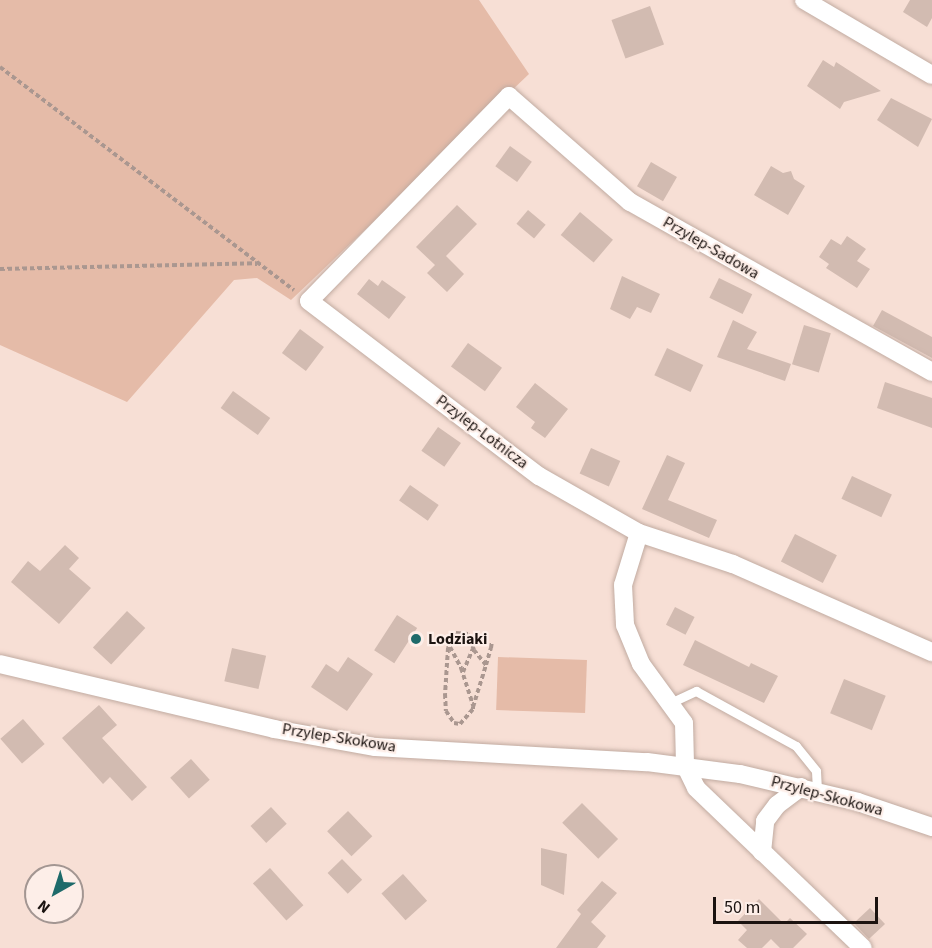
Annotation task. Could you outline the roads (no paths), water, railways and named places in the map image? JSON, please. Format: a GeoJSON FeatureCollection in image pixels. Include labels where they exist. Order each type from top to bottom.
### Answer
{"type":"FeatureCollection","features":[{"type":"Feature","properties":{"kind":"street"},"geometry":{"type":"LineString","coordinates":[[804,0],[932,75]]}},
{"type":"Feature","properties":{"kind":"street","name":"Przylep-Lotnicza"},"geometry":{"type":"LineString","coordinates":[[510,96],[309,301],[539,476],[639,533],[733,564],[932,652]]}},
{"type":"Feature","properties":{"kind":"street","name":"Przylep-Sadowa"},"geometry":{"type":"LineString","coordinates":[[510,96],[630,202],[932,372]]}},
{"type":"Feature","properties":{"kind":"street"},"geometry":{"type":"LineString","coordinates":[[639,533],[623,585],[625,625],[641,664],[684,723],[685,765],[696,788],[863,948]]}},
{"type":"Feature","properties":{"kind":"street","name":"Przylep-Skokowa"},"geometry":{"type":"LineString","coordinates":[[0,664],[274,729],[375,747],[685,765],[809,789],[932,827]]}},
{"type":"Feature","properties":{"kind":"street"},"geometry":{"type":"LineString","coordinates":[[762,852],[765,821],[777,805],[809,789]]}},
{"type":"Feature","properties":{"kind":"lane"},"geometry":{"type":"LineString","coordinates":[[670,703],[696,691],[796,746],[816,771],[809,789]]}},
{"type":"Feature","properties":{"kind":"place","name":"Lodziaki"},"geometry":{"type":"Point","coordinates":[416,639]}}]}
